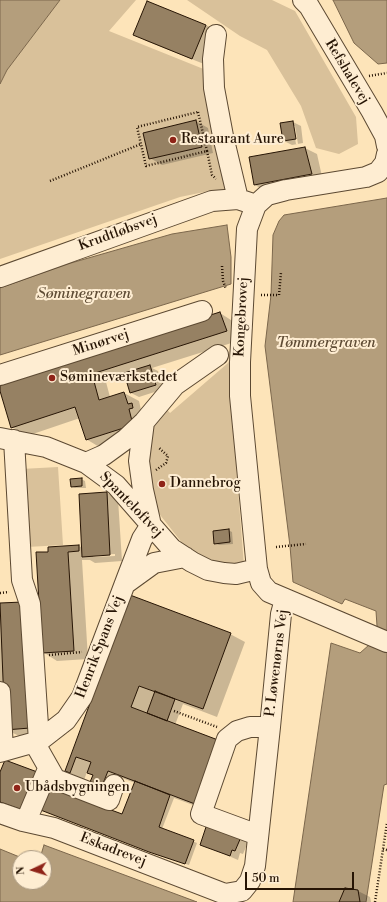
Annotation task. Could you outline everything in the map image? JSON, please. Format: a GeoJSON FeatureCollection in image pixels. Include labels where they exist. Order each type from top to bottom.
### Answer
{"type":"FeatureCollection","features":[{"type":"Feature","properties":{"kind":"street","name":"Refshalevej"},"geometry":{"type":"LineString","coordinates":[[303,0],[309,6],[379,109],[385,136],[387,157]]}},
{"type":"Feature","properties":{"kind":"street"},"geometry":{"type":"LineString","coordinates":[[216,35],[213,59],[214,88],[222,136],[247,202],[286,190],[366,176],[378,172],[387,157]]}},
{"type":"Feature","properties":{"kind":"street","name":"Krudtløbsvej"},"geometry":{"type":"LineString","coordinates":[[0,276],[188,208],[212,201],[247,202]]}},
{"type":"Feature","properties":{"kind":"street","name":"Kongebrovej"},"geometry":{"type":"LineString","coordinates":[[247,202],[240,396],[257,569],[261,583],[269,592],[379,638]]}},
{"type":"Feature","properties":{"kind":"street","name":"Minørvej"},"geometry":{"type":"LineString","coordinates":[[0,375],[202,311]]}},
{"type":"Feature","properties":{"kind":"street"},"geometry":{"type":"LineString","coordinates":[[86,463],[104,455],[126,439],[144,422],[176,385],[218,355]]}},
{"type":"Feature","properties":{"kind":"street"},"geometry":{"type":"LineString","coordinates":[[144,422],[139,461],[142,490],[151,525]]}},
{"type":"Feature","properties":{"kind":"street"},"geometry":{"type":"LineString","coordinates":[[7,439],[22,580],[30,604],[36,742],[48,769],[55,779],[109,800],[114,786]]}},
{"type":"Feature","properties":{"kind":"street","name":"Spanteloftvej"},"geometry":{"type":"LineString","coordinates":[[7,439],[46,447],[86,463],[116,485],[172,549],[208,570],[236,574],[257,569]]}},
{"type":"Feature","properties":{"kind":"street","name":"Henrik Spans Vej"},"geometry":{"type":"LineString","coordinates":[[2,752],[36,742],[66,720],[82,697],[142,540],[151,525]]}},
{"type":"Feature","properties":{"kind":"street"},"geometry":{"type":"LineString","coordinates":[[124,586],[154,563],[185,557]]}},
{"type":"Feature","properties":{"kind":"street","name":"P. Løwenørns Vej"},"geometry":{"type":"LineString","coordinates":[[225,894],[242,891],[250,881],[254,866],[281,620],[285,599]]}},
{"type":"Feature","properties":{"kind":"street"},"geometry":{"type":"LineString","coordinates":[[0,692],[2,752]]}},
{"type":"Feature","properties":{"kind":"street","name":"P. Løwenørns Vej"},"geometry":{"type":"LineString","coordinates":[[231,736],[237,730],[250,727],[270,727]]}},
{"type":"Feature","properties":{"kind":"street"},"geometry":{"type":"LineString","coordinates":[[231,736],[227,739],[201,814],[258,836]]}},
{"type":"Feature","properties":{"kind":"street"},"geometry":{"type":"LineString","coordinates":[[26,821],[48,769]]}},
{"type":"Feature","properties":{"kind":"street","name":"Eskadrevej"},"geometry":{"type":"LineString","coordinates":[[0,812],[26,821],[54,828],[225,894]]}},
{"type":"Feature","properties":{"kind":"path"},"geometry":{"type":"LineString","coordinates":[[198,112],[207,151],[146,166],[141,144],[137,127],[198,112]]}},
{"type":"Feature","properties":{"kind":"path"},"geometry":{"type":"LineString","coordinates":[[50,181],[141,144]]}},
{"type":"Feature","properties":{"kind":"path"},"geometry":{"type":"LineString","coordinates":[[222,266],[223,281],[228,296]]}},
{"type":"Feature","properties":{"kind":"path"},"geometry":{"type":"LineString","coordinates":[[271,295],[279,295],[281,272]]}},
{"type":"Feature","properties":{"kind":"path"},"geometry":{"type":"LineString","coordinates":[[276,547],[306,544]]}},
{"type":"Feature","properties":{"kind":"path"},"geometry":{"type":"LineString","coordinates":[[33,651],[39,651],[40,656],[100,650]]}},
{"type":"Feature","properties":{"kind":"path"},"geometry":{"type":"LineString","coordinates":[[174,711],[222,729],[231,736]]}},
{"type":"Feature","properties":{"kind":"path"},"geometry":{"type":"LineString","coordinates":[[375,902],[387,823]]}},
{"type":"Feature","properties":{"kind":"path"},"geometry":{"type":"LineString","coordinates":[[383,849],[387,850]]}},
{"type":"Feature","properties":{"kind":"shaded area"},"geometry":{"type":"Polygon","coordinates":[[[60,0],[136,0],[109,31],[206,70],[228,190],[209,191],[180,197],[0,259],[0,84],[7,70],[60,0]]]}},
{"type":"Feature","properties":{"kind":"shaded area"},"geometry":{"type":"Polygon","coordinates":[[[187,0],[272,0],[295,11],[356,117],[358,144],[339,154],[316,148],[301,106],[267,50],[240,36],[187,0]]]}},
{"type":"Feature","properties":{"kind":"shaded area"},"geometry":{"type":"Polygon","coordinates":[[[231,357],[230,388],[244,566],[234,566],[198,556],[183,544],[157,511],[148,483],[147,444],[153,421],[163,405],[170,413],[228,363],[231,357]]]}},
{"type":"Feature","properties":{"kind":"shaded area"},"geometry":{"type":"Polygon","coordinates":[[[58,467],[63,545],[27,547],[21,469],[58,467]]]}},
{"type":"Feature","properties":{"kind":"water"},"geometry":{"type":"Polygon","coordinates":[[[0,0],[60,0],[7,70],[0,84],[0,0]]]}},
{"type":"Feature","properties":{"kind":"water"},"geometry":{"type":"Polygon","coordinates":[[[333,0],[387,0],[387,63],[378,64],[354,43],[333,0]]]}},
{"type":"Feature","properties":{"kind":"water","name":"Tømmergraven"},"geometry":{"type":"Polygon","coordinates":[[[387,198],[387,784],[384,785],[366,902],[293,902],[331,643],[360,653],[369,645],[377,626],[376,611],[345,599],[342,604],[293,582],[290,546],[265,346],[271,295],[273,235],[279,221],[284,215],[387,198]]]}},
{"type":"Feature","properties":{"kind":"water","name":"Søminegraven"},"geometry":{"type":"Polygon","coordinates":[[[227,225],[231,257],[231,284],[0,355],[0,288],[71,263],[172,234],[227,225]]]}},
{"type":"Feature","properties":{"kind":"water"},"geometry":{"type":"Polygon","coordinates":[[[44,845],[197,902],[0,902],[0,849],[12,854],[12,890],[52,890],[52,850],[42,850],[44,845]]]}},
{"type":"Feature","properties":{"kind":"building"},"geometry":{"type":"Polygon","coordinates":[[[147,1],[206,25],[192,59],[133,35],[147,1]]]}},
{"type":"Feature","properties":{"kind":"building","name":"Restaurant Aure"},"geometry":{"type":"Polygon","coordinates":[[[196,120],[202,147],[149,159],[143,133],[196,120]]]}},
{"type":"Feature","properties":{"kind":"building"},"geometry":{"type":"Polygon","coordinates":[[[293,121],[296,139],[283,141],[280,123],[293,121]]]}},
{"type":"Feature","properties":{"kind":"building"},"geometry":{"type":"Polygon","coordinates":[[[305,147],[312,174],[254,185],[249,157],[305,147]]]}},
{"type":"Feature","properties":{"kind":"building","name":"Sømineværkstedet"},"geometry":{"type":"Polygon","coordinates":[[[220,312],[227,331],[92,374],[99,400],[124,392],[128,404],[132,403],[133,408],[129,409],[133,425],[86,440],[75,407],[11,428],[0,391],[0,382],[220,312]]]}},
{"type":"Feature","properties":{"kind":"building"},"geometry":{"type":"Polygon","coordinates":[[[150,365],[156,385],[130,393],[124,373],[150,365]]]}},
{"type":"Feature","properties":{"kind":"building"},"geometry":{"type":"Polygon","coordinates":[[[82,478],[82,486],[71,487],[70,479],[82,478]]]}},
{"type":"Feature","properties":{"kind":"building"},"geometry":{"type":"Polygon","coordinates":[[[107,492],[110,555],[82,557],[79,494],[107,492]]]}},
{"type":"Feature","properties":{"kind":"building"},"geometry":{"type":"Polygon","coordinates":[[[229,529],[230,542],[214,544],[213,531],[229,529]]]}},
{"type":"Feature","properties":{"kind":"building"},"geometry":{"type":"Polygon","coordinates":[[[79,545],[79,551],[68,552],[74,651],[42,653],[36,552],[48,552],[48,547],[79,545]]]}},
{"type":"Feature","properties":{"kind":"building"},"geometry":{"type":"Polygon","coordinates":[[[130,595],[231,633],[203,709],[139,686],[131,707],[218,740],[195,804],[108,771],[102,786],[90,782],[93,775],[87,773],[91,762],[76,757],[70,773],[65,771],[130,595]]]}},
{"type":"Feature","properties":{"kind":"building"},"geometry":{"type":"Polygon","coordinates":[[[23,602],[30,728],[5,730],[0,603],[23,602]]]}},
{"type":"Feature","properties":{"kind":"building"},"geometry":{"type":"Polygon","coordinates":[[[155,691],[175,699],[167,721],[147,713],[155,691]]]}},
{"type":"Feature","properties":{"kind":"building","name":"Ubådsbygningen"},"geometry":{"type":"Polygon","coordinates":[[[5,760],[40,773],[25,811],[0,802],[0,772],[5,760]]]}},
{"type":"Feature","properties":{"kind":"building"},"geometry":{"type":"Polygon","coordinates":[[[135,781],[170,795],[159,827],[194,840],[185,864],[149,852],[38,809],[46,786],[122,814],[135,781]]]}},
{"type":"Feature","properties":{"kind":"building"},"geometry":{"type":"Polygon","coordinates":[[[207,824],[241,837],[235,851],[232,850],[230,856],[200,845],[207,824]]]}},
{"type":"Feature","properties":{"kind":"building"},"geometry":{"type":"Polygon","coordinates":[[[345,888],[358,890],[360,902],[339,902],[345,888]]]}},
{"type":"Feature","properties":{"kind":"place","name":"Restaurant Aure"},"geometry":{"type":"Point","coordinates":[173,140]}},
{"type":"Feature","properties":{"kind":"place","name":"Sømineværkstedet"},"geometry":{"type":"Point","coordinates":[52,378]}},
{"type":"Feature","properties":{"kind":"place","name":"Dannebrog"},"geometry":{"type":"Point","coordinates":[162,484]}},
{"type":"Feature","properties":{"kind":"place","name":"Ubådsbygningen"},"geometry":{"type":"Point","coordinates":[17,788]}}]}
